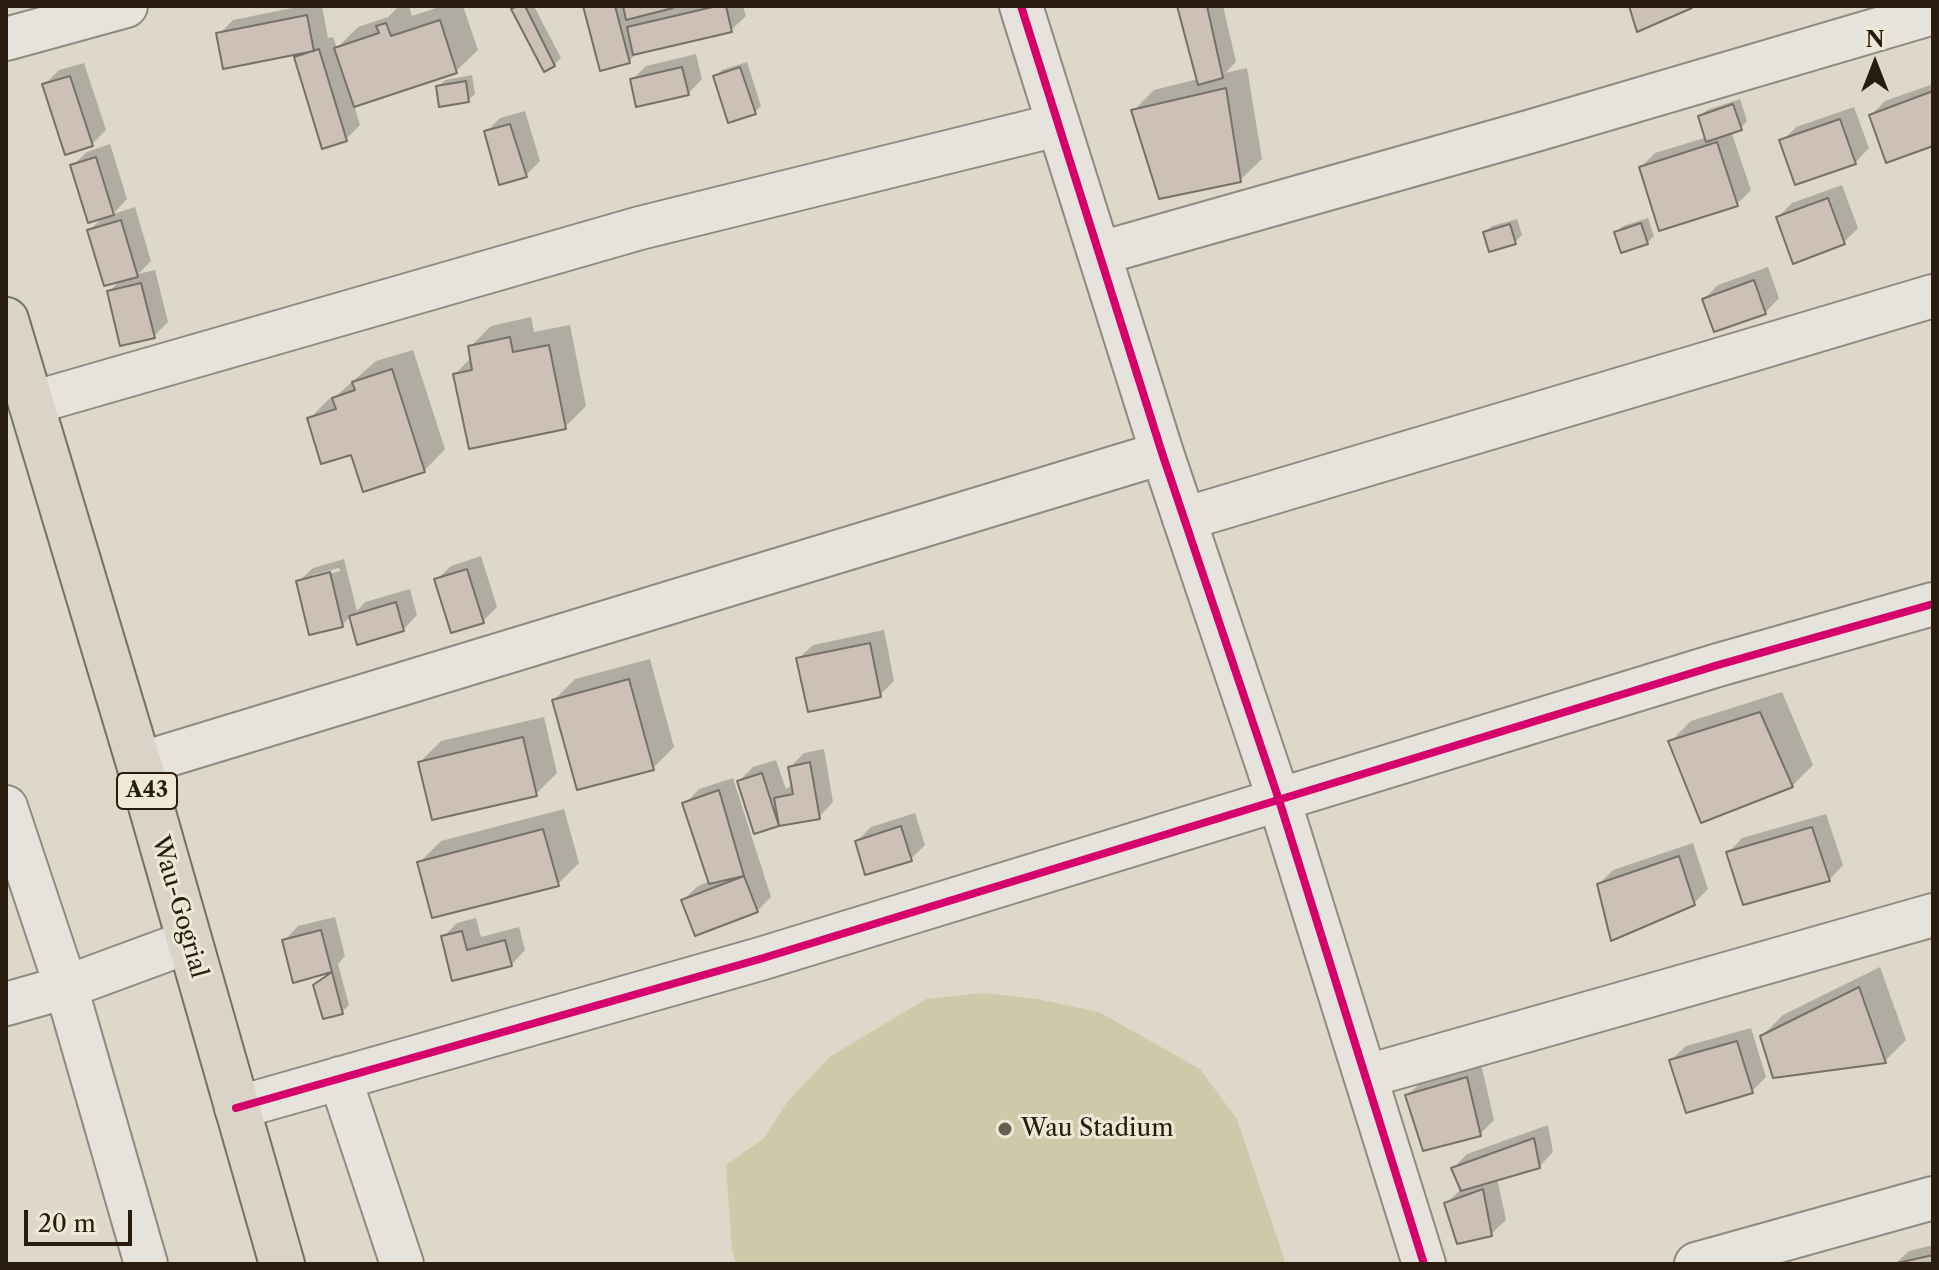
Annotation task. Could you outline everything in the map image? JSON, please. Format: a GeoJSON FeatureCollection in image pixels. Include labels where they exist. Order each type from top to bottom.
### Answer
{"type":"FeatureCollection","features":[{"type":"Feature","properties":{"kind":"main road","name":"Wau-Gogrial"},"geometry":{"type":"LineString","coordinates":[[6,320],[139,764],[282,1264]]}},
{"type":"Feature","properties":{"kind":"street"},"geometry":{"type":"LineString","coordinates":[[6,39],[126,6]]}},
{"type":"Feature","properties":{"kind":"street"},"geometry":{"type":"LineString","coordinates":[[1021,6],[1162,453],[1279,800],[1424,1264]]}},
{"type":"Feature","properties":{"kind":"street"},"geometry":{"type":"LineString","coordinates":[[1101,253],[1933,13]]}},
{"type":"Feature","properties":{"kind":"street"},"geometry":{"type":"LineString","coordinates":[[32,403],[640,228],[1057,125]]}},
{"type":"Feature","properties":{"kind":"street"},"geometry":{"type":"LineString","coordinates":[[1184,519],[1933,296]]}},
{"type":"Feature","properties":{"kind":"street"},"geometry":{"type":"LineString","coordinates":[[139,764],[1162,453]]}},
{"type":"Feature","properties":{"kind":"street"},"geometry":{"type":"LineString","coordinates":[[236,1108],[760,959],[1718,665],[1933,604]]}},
{"type":"Feature","properties":{"kind":"street"},"geometry":{"type":"LineString","coordinates":[[6,807],[66,987],[146,1264]]}},
{"type":"Feature","properties":{"kind":"street"},"geometry":{"type":"LineString","coordinates":[[1367,1076],[1933,915]]}},
{"type":"Feature","properties":{"kind":"street"},"geometry":{"type":"LineString","coordinates":[[6,1004],[66,987],[188,942]]}},
{"type":"Feature","properties":{"kind":"street"},"geometry":{"type":"LineString","coordinates":[[340,1078],[402,1264]]}},
{"type":"Feature","properties":{"kind":"street"},"geometry":{"type":"LineString","coordinates":[[1720,1261],[1933,1198]]}},
{"type":"Feature","properties":{"kind":"shaded area","name":"Wau Stadium"},"geometry":{"type":"Polygon","coordinates":[[[984,993],[1037,999],[1099,1012],[1200,1069],[1237,1119],[1286,1264],[736,1264],[732,1249],[726,1165],[763,1139],[788,1101],[831,1056],[926,999],[984,993]]]}},
{"type":"Feature","properties":{"kind":"building"},"geometry":{"type":"Polygon","coordinates":[[[525,6],[555,66],[544,72],[511,9],[525,6]]]}},
{"type":"Feature","properties":{"kind":"building"},"geometry":{"type":"Polygon","coordinates":[[[583,6],[615,6],[630,63],[600,71],[583,6]]]}},
{"type":"Feature","properties":{"kind":"building"},"geometry":{"type":"Polygon","coordinates":[[[623,6],[672,6],[673,8],[626,20],[623,6]]]}},
{"type":"Feature","properties":{"kind":"building"},"geometry":{"type":"Polygon","coordinates":[[[726,6],[732,32],[633,55],[627,27],[726,6]]]}},
{"type":"Feature","properties":{"kind":"building"},"geometry":{"type":"Polygon","coordinates":[[[1177,6],[1207,6],[1223,78],[1198,85],[1177,6]]]}},
{"type":"Feature","properties":{"kind":"building"},"geometry":{"type":"Polygon","coordinates":[[[1629,6],[1692,6],[1692,8],[1637,32],[1629,6]]]}},
{"type":"Feature","properties":{"kind":"building"},"geometry":{"type":"Polygon","coordinates":[[[307,15],[314,51],[223,69],[216,33],[307,15]]]}},
{"type":"Feature","properties":{"kind":"building"},"geometry":{"type":"Polygon","coordinates":[[[440,20],[457,73],[354,107],[334,48],[379,33],[376,26],[386,23],[391,36],[440,20]]]}},
{"type":"Feature","properties":{"kind":"building"},"geometry":{"type":"Polygon","coordinates":[[[319,49],[347,141],[322,149],[294,57],[319,49]]]}},
{"type":"Feature","properties":{"kind":"building"},"geometry":{"type":"Polygon","coordinates":[[[682,67],[689,95],[636,107],[630,79],[682,67]]]}},
{"type":"Feature","properties":{"kind":"building"},"geometry":{"type":"Polygon","coordinates":[[[740,67],[756,114],[728,123],[713,76],[740,67]]]}},
{"type":"Feature","properties":{"kind":"building"},"geometry":{"type":"Polygon","coordinates":[[[70,76],[93,146],[65,155],[42,84],[70,76]]]}},
{"type":"Feature","properties":{"kind":"building"},"geometry":{"type":"Polygon","coordinates":[[[466,81],[469,102],[439,107],[436,86],[466,81]]]}},
{"type":"Feature","properties":{"kind":"building"},"geometry":{"type":"Polygon","coordinates":[[[1226,88],[1241,182],[1159,199],[1131,110],[1226,88]]]}},
{"type":"Feature","properties":{"kind":"building"},"geometry":{"type":"Polygon","coordinates":[[[1933,91],[1933,146],[1886,163],[1869,115],[1933,91]]]}},
{"type":"Feature","properties":{"kind":"building"},"geometry":{"type":"Polygon","coordinates":[[[1733,104],[1742,130],[1706,142],[1698,116],[1733,104]]]}},
{"type":"Feature","properties":{"kind":"building"},"geometry":{"type":"Polygon","coordinates":[[[1840,119],[1856,164],[1795,185],[1779,140],[1840,119]]]}},
{"type":"Feature","properties":{"kind":"building"},"geometry":{"type":"Polygon","coordinates":[[[510,124],[527,177],[499,185],[484,131],[510,124]]]}},
{"type":"Feature","properties":{"kind":"building"},"geometry":{"type":"Polygon","coordinates":[[[1717,142],[1738,206],[1659,231],[1639,167],[1717,142]]]}},
{"type":"Feature","properties":{"kind":"building"},"geometry":{"type":"Polygon","coordinates":[[[96,157],[114,215],[88,223],[70,165],[96,157]]]}},
{"type":"Feature","properties":{"kind":"building"},"geometry":{"type":"Polygon","coordinates":[[[1828,198],[1845,244],[1793,264],[1776,217],[1828,198]]]}},
{"type":"Feature","properties":{"kind":"building"},"geometry":{"type":"Polygon","coordinates":[[[121,220],[138,277],[104,286],[87,230],[121,220]]]}},
{"type":"Feature","properties":{"kind":"building"},"geometry":{"type":"Polygon","coordinates":[[[1641,223],[1648,244],[1621,253],[1614,232],[1641,223]]]}},
{"type":"Feature","properties":{"kind":"building"},"geometry":{"type":"Polygon","coordinates":[[[1510,224],[1516,244],[1489,252],[1483,232],[1510,224]]]}},
{"type":"Feature","properties":{"kind":"building"},"geometry":{"type":"Polygon","coordinates":[[[1754,280],[1766,314],[1714,332],[1702,299],[1754,280]]]}},
{"type":"Feature","properties":{"kind":"building"},"geometry":{"type":"Polygon","coordinates":[[[141,283],[155,338],[120,346],[107,291],[141,283]]]}},
{"type":"Feature","properties":{"kind":"building"},"geometry":{"type":"Polygon","coordinates":[[[510,337],[513,352],[549,345],[566,429],[469,449],[453,374],[472,370],[468,346],[510,337]]]}},
{"type":"Feature","properties":{"kind":"building"},"geometry":{"type":"Polygon","coordinates":[[[392,369],[425,472],[363,492],[351,455],[321,464],[307,418],[336,409],[332,398],[355,390],[352,382],[392,369]]]}},
{"type":"Feature","properties":{"kind":"building"},"geometry":{"type":"Polygon","coordinates":[[[467,569],[484,623],[451,633],[434,579],[467,569]]]}},
{"type":"Feature","properties":{"kind":"building"},"geometry":{"type":"Polygon","coordinates":[[[330,572],[343,627],[309,635],[296,581],[330,572]]]}},
{"type":"Feature","properties":{"kind":"building"},"geometry":{"type":"Polygon","coordinates":[[[396,602],[404,631],[357,645],[349,616],[396,602]]]}},
{"type":"Feature","properties":{"kind":"building"},"geometry":{"type":"Polygon","coordinates":[[[870,643],[881,697],[808,712],[796,658],[870,643]]]}},
{"type":"Feature","properties":{"kind":"building"},"geometry":{"type":"Polygon","coordinates":[[[629,679],[654,770],[577,790],[552,700],[629,679]]]}},
{"type":"Feature","properties":{"kind":"building"},"geometry":{"type":"Polygon","coordinates":[[[1760,712],[1793,787],[1701,823],[1668,741],[1760,712]]]}},
{"type":"Feature","properties":{"kind":"building"},"geometry":{"type":"Polygon","coordinates":[[[523,737],[537,796],[432,820],[418,762],[523,737]]]}},
{"type":"Feature","properties":{"kind":"building"},"geometry":{"type":"Polygon","coordinates":[[[810,762],[820,819],[779,826],[774,798],[793,794],[788,767],[810,762]]]}},
{"type":"Feature","properties":{"kind":"building"},"geometry":{"type":"Polygon","coordinates":[[[762,773],[779,826],[754,834],[737,781],[762,773]]]}},
{"type":"Feature","properties":{"kind":"building"},"geometry":{"type":"Polygon","coordinates":[[[719,790],[744,876],[709,884],[682,803],[719,790]]]}},
{"type":"Feature","properties":{"kind":"building"},"geometry":{"type":"Polygon","coordinates":[[[901,826],[912,861],[865,875],[855,841],[901,826]]]}},
{"type":"Feature","properties":{"kind":"building"},"geometry":{"type":"Polygon","coordinates":[[[1812,827],[1830,881],[1743,905],[1726,852],[1812,827]]]}},
{"type":"Feature","properties":{"kind":"building"},"geometry":{"type":"Polygon","coordinates":[[[543,829],[559,886],[432,918],[417,862],[543,829]]]}},
{"type":"Feature","properties":{"kind":"building"},"geometry":{"type":"Polygon","coordinates":[[[1679,856],[1695,905],[1611,941],[1597,884],[1679,856]]]}},
{"type":"Feature","properties":{"kind":"building"},"geometry":{"type":"Polygon","coordinates":[[[744,876],[758,912],[695,936],[681,900],[744,876]]]}},
{"type":"Feature","properties":{"kind":"building"},"geometry":{"type":"Polygon","coordinates":[[[321,930],[332,972],[293,983],[282,940],[321,930]]]}},
{"type":"Feature","properties":{"kind":"building"},"geometry":{"type":"Polygon","coordinates":[[[462,931],[467,950],[505,940],[512,966],[452,981],[441,936],[462,931]]]}},
{"type":"Feature","properties":{"kind":"building"},"geometry":{"type":"Polygon","coordinates":[[[332,972],[343,1014],[323,1019],[313,985],[332,972]]]}},
{"type":"Feature","properties":{"kind":"building"},"geometry":{"type":"Polygon","coordinates":[[[1859,987],[1886,1063],[1773,1078],[1760,1036],[1859,987]]]}},
{"type":"Feature","properties":{"kind":"building"},"geometry":{"type":"Polygon","coordinates":[[[1737,1041],[1753,1093],[1686,1113],[1669,1060],[1737,1041]]]}},
{"type":"Feature","properties":{"kind":"building"},"geometry":{"type":"Polygon","coordinates":[[[1467,1077],[1481,1136],[1423,1151],[1405,1095],[1467,1077]]]}},
{"type":"Feature","properties":{"kind":"building"},"geometry":{"type":"Polygon","coordinates":[[[1534,1138],[1540,1168],[1461,1191],[1451,1168],[1534,1138]]]}},
{"type":"Feature","properties":{"kind":"building"},"geometry":{"type":"Polygon","coordinates":[[[1483,1189],[1492,1236],[1457,1244],[1444,1203],[1483,1189]]]}},
{"type":"Feature","properties":{"kind":"building"},"geometry":{"type":"Polygon","coordinates":[[[1933,1255],[1933,1264],[1893,1264],[1933,1255]]]}},
{"type":"Feature","properties":{"kind":"cycle path"},"geometry":{"type":"LineString","coordinates":[[1021,6],[1162,453],[1279,800],[1424,1264]]}},
{"type":"Feature","properties":{"kind":"cycle path"},"geometry":{"type":"LineString","coordinates":[[236,1108],[760,959],[1718,665],[1933,604]]}},
{"type":"Feature","properties":{"kind":"place","name":"Wau Stadium"},"geometry":{"type":"Point","coordinates":[1005,1129]}}]}
